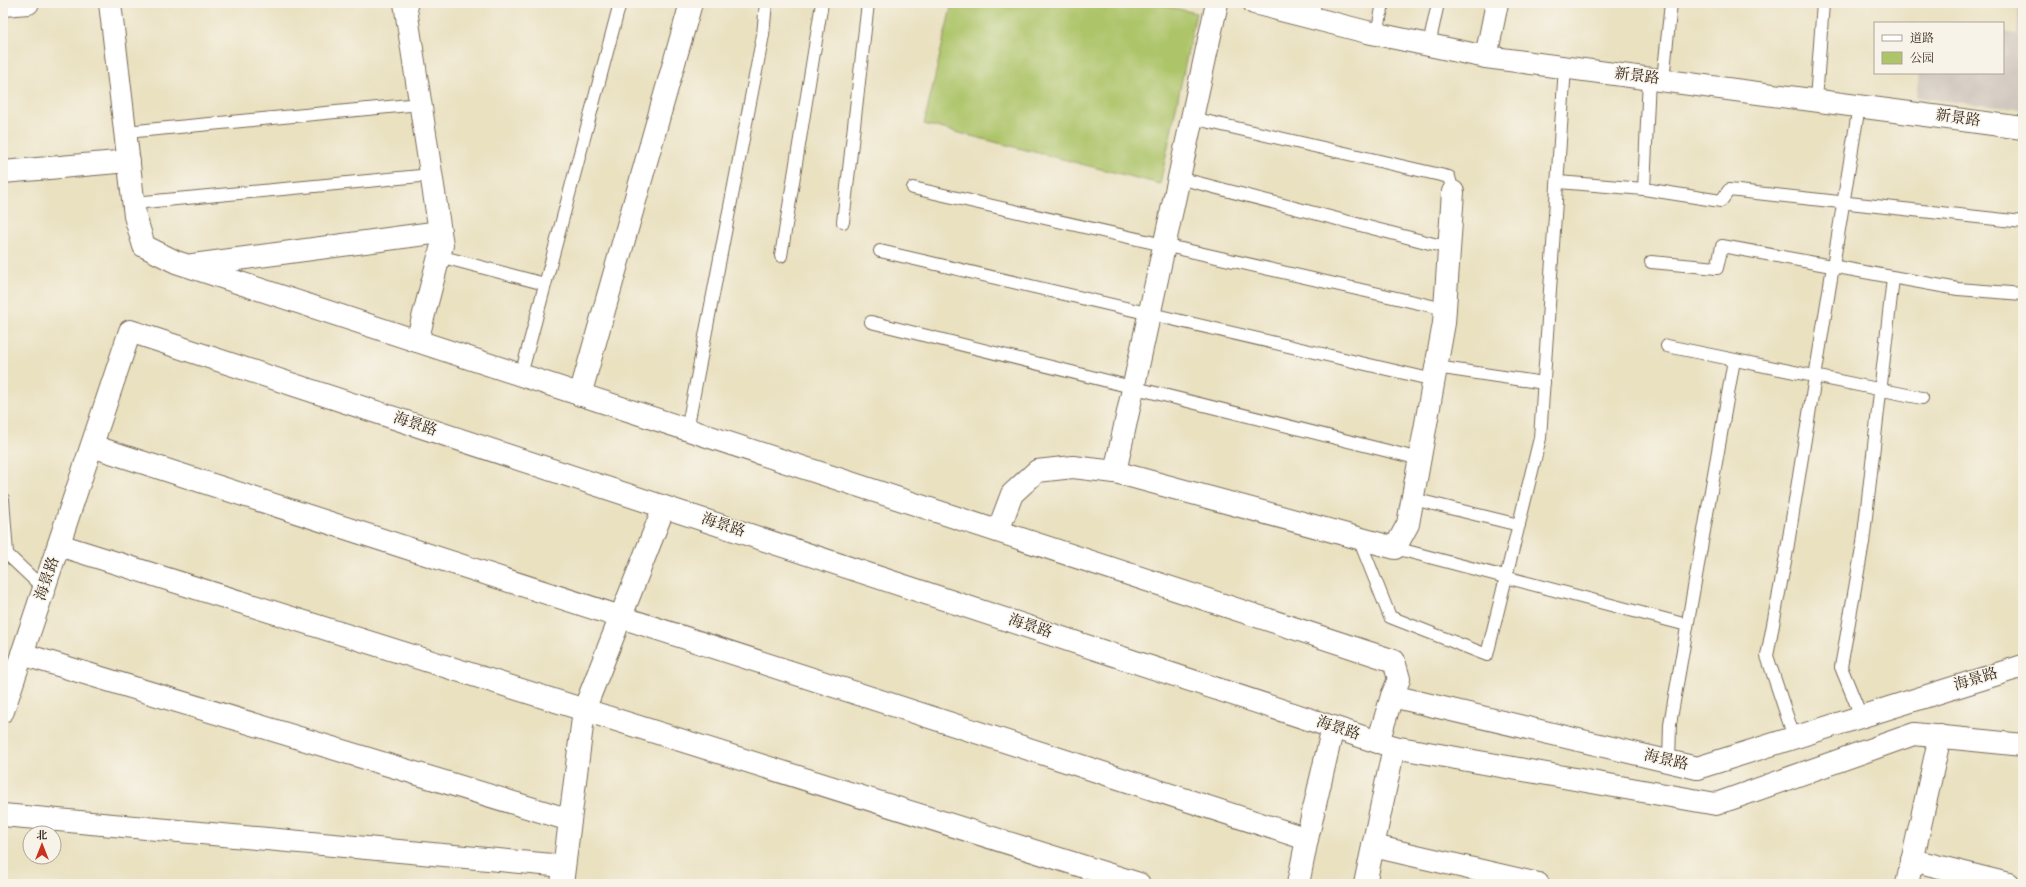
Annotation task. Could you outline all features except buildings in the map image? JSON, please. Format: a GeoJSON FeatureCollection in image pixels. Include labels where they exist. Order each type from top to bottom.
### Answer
{"type":"FeatureCollection","features":[{"type":"Feature","properties":{"kind":"street"},"geometry":{"type":"LineString","coordinates":[[3,5],[27,3]]}},
{"type":"Feature","properties":{"kind":"street"},"geometry":{"type":"LineString","coordinates":[[110,3],[134,202],[144,246],[176,262],[1394,661],[1399,679],[1392,696]]}},
{"type":"Feature","properties":{"kind":"street"},"geometry":{"type":"LineString","coordinates":[[405,3],[442,245],[417,341]]}},
{"type":"Feature","properties":{"kind":"street"},"geometry":{"type":"LineString","coordinates":[[580,395],[691,3]]}},
{"type":"Feature","properties":{"kind":"street"},"geometry":{"type":"LineString","coordinates":[[1115,472],[1217,3]]}},
{"type":"Feature","properties":{"kind":"street","name":"新景路"},"geometry":{"type":"LineString","coordinates":[[1254,3],[1313,10],[1377,34],[1486,57],[2023,128]]}},
{"type":"Feature","properties":{"kind":"street"},"geometry":{"type":"LineString","coordinates":[[1486,57],[1497,3]]}},
{"type":"Feature","properties":{"kind":"street"},"geometry":{"type":"LineString","coordinates":[[3,172],[129,161]]}},
{"type":"Feature","properties":{"kind":"street"},"geometry":{"type":"LineString","coordinates":[[998,531],[1012,494],[1037,471],[1073,467],[1115,472],[1395,548],[1408,524],[1435,373],[1445,309],[1453,192]]}},
{"type":"Feature","properties":{"kind":"street"},"geometry":{"type":"LineString","coordinates":[[187,265],[440,232]]}},
{"type":"Feature","properties":{"kind":"street","name":"海景路"},"geometry":{"type":"LineString","coordinates":[[3,711],[130,331],[1386,745],[1392,696],[1697,768],[2023,666]]}},
{"type":"Feature","properties":{"kind":"street"},"geometry":{"type":"LineString","coordinates":[[92,446],[1307,840]]}},
{"type":"Feature","properties":{"kind":"street"},"geometry":{"type":"LineString","coordinates":[[3,815],[563,875],[584,710],[664,507]]}},
{"type":"Feature","properties":{"kind":"street"},"geometry":{"type":"LineString","coordinates":[[59,545],[1139,884]]}},
{"type":"Feature","properties":{"kind":"street"},"geometry":{"type":"LineString","coordinates":[[22,654],[570,820]]}},
{"type":"Feature","properties":{"kind":"street"},"geometry":{"type":"LineString","coordinates":[[1298,884],[1333,728]]}},
{"type":"Feature","properties":{"kind":"street"},"geometry":{"type":"LineString","coordinates":[[1365,884],[1373,846],[1386,745],[1716,804],[1914,734],[2023,745]]}},
{"type":"Feature","properties":{"kind":"street"},"geometry":{"type":"LineString","coordinates":[[1907,884],[1940,736]]}},
{"type":"Feature","properties":{"kind":"street"},"geometry":{"type":"LineString","coordinates":[[1373,846],[1538,884]]}},
{"type":"Feature","properties":{"kind":"street"},"geometry":{"type":"LineString","coordinates":[[1912,860],[2008,884]]}},
{"type":"Feature","properties":{"kind":"lane"},"geometry":{"type":"LineString","coordinates":[[521,375],[620,3]]}},
{"type":"Feature","properties":{"kind":"lane"},"geometry":{"type":"LineString","coordinates":[[687,430],[763,35],[766,3]]}},
{"type":"Feature","properties":{"kind":"lane"},"geometry":{"type":"LineString","coordinates":[[781,256],[822,3]]}},
{"type":"Feature","properties":{"kind":"lane"},"geometry":{"type":"LineString","coordinates":[[843,222],[868,3]]}},
{"type":"Feature","properties":{"kind":"lane"},"geometry":{"type":"LineString","coordinates":[[1377,34],[1383,3]]}},
{"type":"Feature","properties":{"kind":"lane"},"geometry":{"type":"LineString","coordinates":[[1429,45],[1438,3]]}},
{"type":"Feature","properties":{"kind":"lane"},"geometry":{"type":"LineString","coordinates":[[1644,189],[1656,79],[1671,3]]}},
{"type":"Feature","properties":{"kind":"lane"},"geometry":{"type":"LineString","coordinates":[[1816,100],[1823,3]]}},
{"type":"Feature","properties":{"kind":"lane"},"geometry":{"type":"LineString","coordinates":[[1359,538],[1390,617],[1487,655],[1540,438],[1565,68]]}},
{"type":"Feature","properties":{"kind":"lane"},"geometry":{"type":"LineString","coordinates":[[126,132],[420,104]]}},
{"type":"Feature","properties":{"kind":"lane"},"geometry":{"type":"LineString","coordinates":[[1794,737],[1767,656],[1786,556],[1859,106]]}},
{"type":"Feature","properties":{"kind":"lane"},"geometry":{"type":"LineString","coordinates":[[1192,118],[1449,177],[1453,192]]}},
{"type":"Feature","properties":{"kind":"lane"},"geometry":{"type":"LineString","coordinates":[[134,202],[431,175]]}},
{"type":"Feature","properties":{"kind":"lane"},"geometry":{"type":"LineString","coordinates":[[1179,178],[1449,248]]}},
{"type":"Feature","properties":{"kind":"lane"},"geometry":{"type":"LineString","coordinates":[[1558,182],[1644,189],[1721,201],[1729,190],[2023,222]]}},
{"type":"Feature","properties":{"kind":"lane"},"geometry":{"type":"LineString","coordinates":[[913,188],[1445,309]]}},
{"type":"Feature","properties":{"kind":"lane"},"geometry":{"type":"LineString","coordinates":[[1651,262],[1717,268],[1722,246],[1958,289],[2023,294]]}},
{"type":"Feature","properties":{"kind":"lane"},"geometry":{"type":"LineString","coordinates":[[880,251],[1149,314],[1435,373],[1544,383]]}},
{"type":"Feature","properties":{"kind":"lane"},"geometry":{"type":"LineString","coordinates":[[439,256],[545,284]]}},
{"type":"Feature","properties":{"kind":"lane"},"geometry":{"type":"LineString","coordinates":[[1861,716],[1841,667],[1864,543],[1893,278]]}},
{"type":"Feature","properties":{"kind":"lane"},"geometry":{"type":"LineString","coordinates":[[871,322],[1420,460]]}},
{"type":"Feature","properties":{"kind":"lane"},"geometry":{"type":"LineString","coordinates":[[1667,346],[1922,398]]}},
{"type":"Feature","properties":{"kind":"lane"},"geometry":{"type":"LineString","coordinates":[[1670,762],[1670,724],[1734,360]]}},
{"type":"Feature","properties":{"kind":"lane"},"geometry":{"type":"LineString","coordinates":[[3,499],[7,554],[44,589]]}},
{"type":"Feature","properties":{"kind":"lane"},"geometry":{"type":"LineString","coordinates":[[1413,499],[1519,525]]}},
{"type":"Feature","properties":{"kind":"lane"},"geometry":{"type":"LineString","coordinates":[[1395,548],[1687,625]]}},
{"type":"Feature","properties":{"kind":"shaded area"},"geometry":{"type":"Polygon","coordinates":[[[2019,3],[2023,3],[2023,110],[1916,97],[1919,74],[2004,74],[2004,32],[2017,34],[2019,3]]]}},
{"type":"Feature","properties":{"kind":"green space"},"geometry":{"type":"Polygon","coordinates":[[[952,3],[1153,3],[1196,13],[1160,184],[924,124],[952,3]]]}}]}
